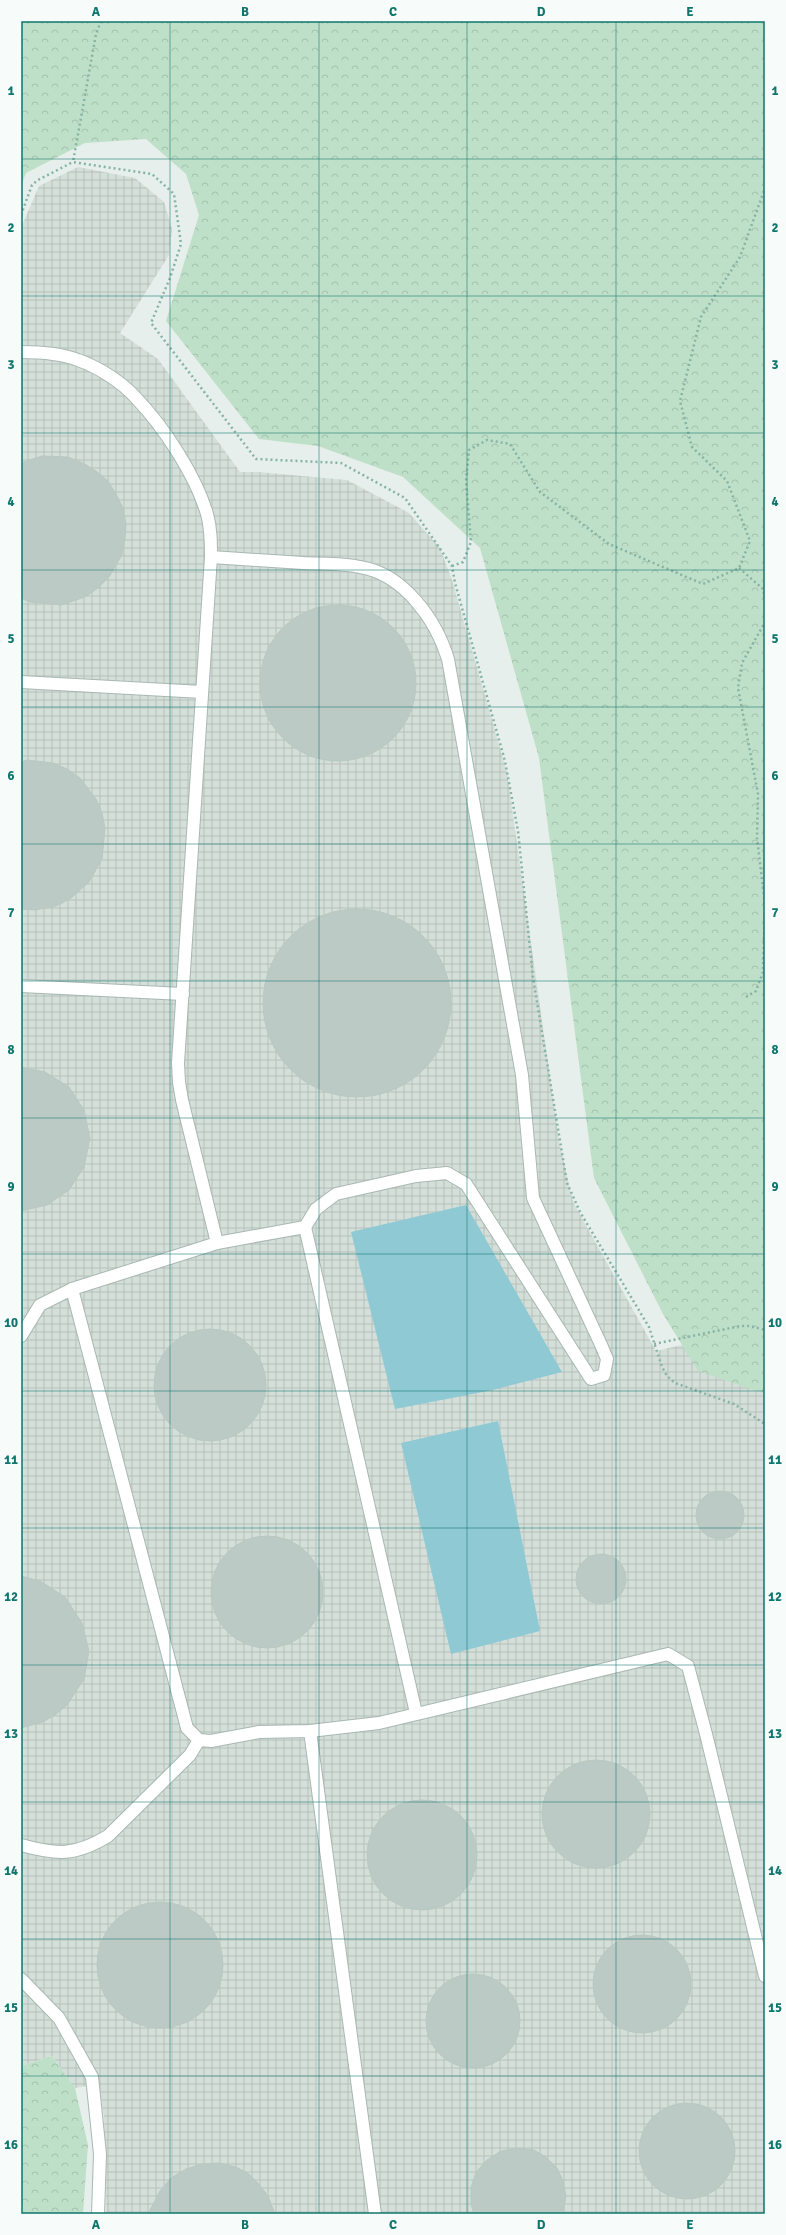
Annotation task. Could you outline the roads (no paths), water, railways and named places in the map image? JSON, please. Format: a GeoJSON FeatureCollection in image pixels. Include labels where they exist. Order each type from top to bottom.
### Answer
{"type":"FeatureCollection","features":[{"type":"Feature","properties":{"kind":"lane"},"geometry":{"type":"LineString","coordinates":[[21,352],[59,354],[79,360],[120,384],[136,397],[171,444],[200,496],[207,515],[211,534],[211,557],[183,994],[179,1082],[217,1243]]}},
{"type":"Feature","properties":{"kind":"lane"},"geometry":{"type":"LineString","coordinates":[[211,557],[361,567],[394,582],[412,596],[424,608],[442,641],[448,659],[522,1075],[533,1198],[607,1359],[604,1375],[590,1379],[466,1184],[447,1173],[416,1176],[336,1194],[316,1209],[306,1227],[416,1713]]}},
{"type":"Feature","properties":{"kind":"lane"},"geometry":{"type":"LineString","coordinates":[[21,682],[202,692]]}},
{"type":"Feature","properties":{"kind":"lane"},"geometry":{"type":"LineString","coordinates":[[21,986],[183,994]]}},
{"type":"Feature","properties":{"kind":"lane"},"geometry":{"type":"LineString","coordinates":[[21,1336],[40,1305],[72,1289],[217,1243],[306,1227]]}},
{"type":"Feature","properties":{"kind":"lane"},"geometry":{"type":"LineString","coordinates":[[72,1289],[187,1728],[199,1740],[210,1741],[259,1732],[310,1731],[379,1723],[668,1654],[688,1666],[765,1976]]}},
{"type":"Feature","properties":{"kind":"lane"},"geometry":{"type":"LineString","coordinates":[[310,1731],[375,2214]]}},
{"type":"Feature","properties":{"kind":"lane"},"geometry":{"type":"LineString","coordinates":[[21,1845],[58,1854],[77,1851],[108,1836],[190,1755],[199,1740]]}},
{"type":"Feature","properties":{"kind":"lane"},"geometry":{"type":"LineString","coordinates":[[21,1979],[59,2018],[92,2077],[100,2154],[98,2214]]}},
{"type":"Feature","properties":{"kind":"water"},"geometry":{"type":"Polygon","coordinates":[[[466,1205],[562,1372],[493,1390],[395,1409],[351,1232],[466,1205]]]}},
{"type":"Feature","properties":{"kind":"water"},"geometry":{"type":"Polygon","coordinates":[[[498,1421],[540,1631],[451,1654],[401,1443],[498,1421]]]}}]}
